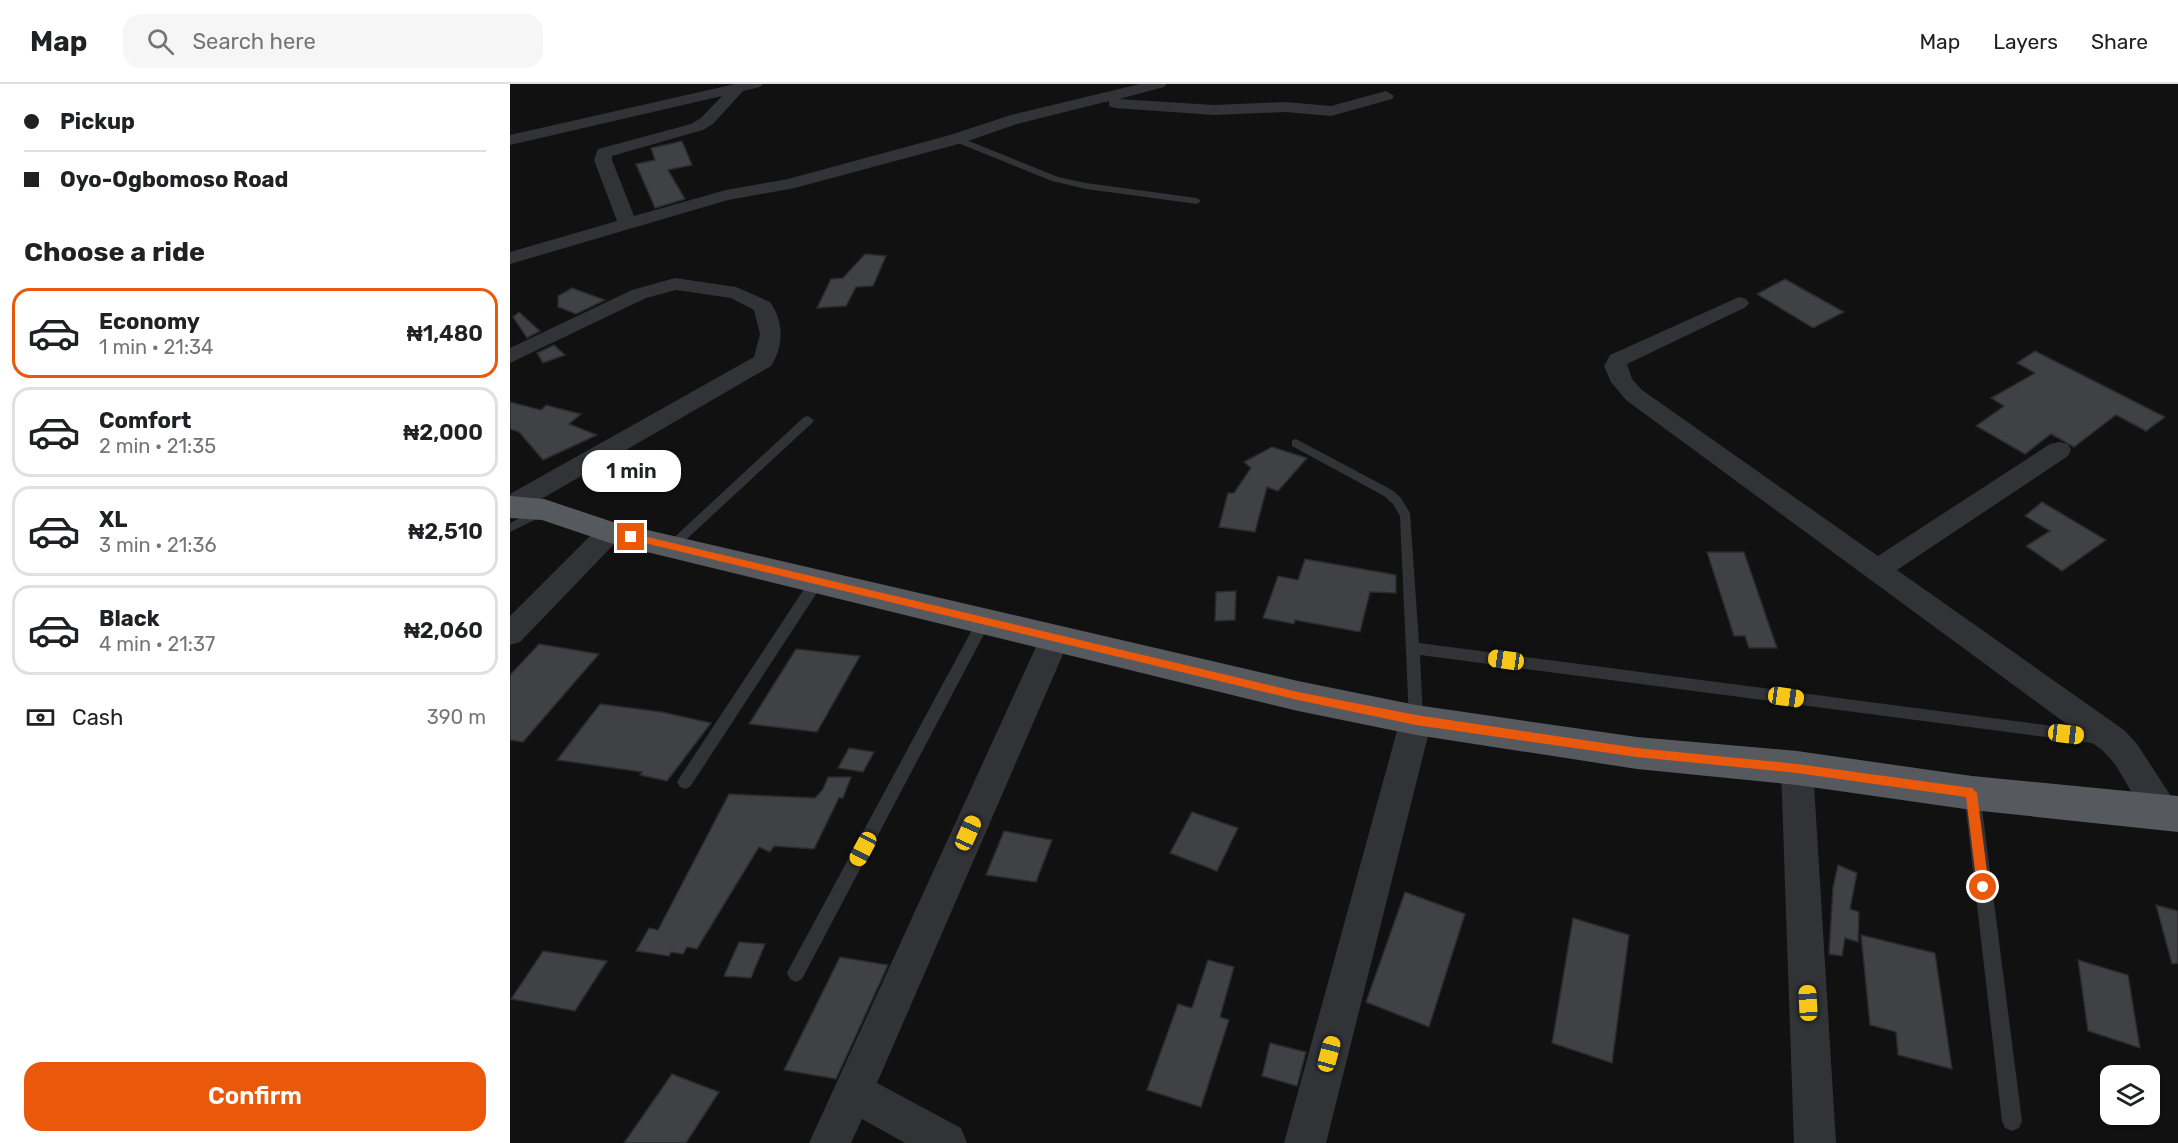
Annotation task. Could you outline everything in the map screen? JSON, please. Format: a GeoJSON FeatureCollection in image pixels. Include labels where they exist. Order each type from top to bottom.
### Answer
{"type":"FeatureCollection","features":[{"type":"Feature","properties":{"kind":"highway"},"geometry":{"type":"LineString","coordinates":[[510,506],[544,510],[610,532],[1298,696],[1416,720],[1637,753],[1797,768],[1972,793],[2170,813]]}},
{"type":"Feature","properties":{"kind":"street"},"geometry":{"type":"LineString","coordinates":[[510,140],[755,84]]}},
{"type":"Feature","properties":{"kind":"street"},"geometry":{"type":"LineString","coordinates":[[510,258],[726,195],[789,184],[956,139],[1011,120],[1159,84]]}},
{"type":"Feature","properties":{"kind":"street"},"geometry":{"type":"LineString","coordinates":[[627,223],[603,160],[604,153],[615,148],[697,127],[707,121],[738,88]]}},
{"type":"Feature","properties":{"kind":"street"},"geometry":{"type":"LineString","coordinates":[[1092,101],[1202,110],[1285,107],[1331,111],[1386,96]]}},
{"type":"Feature","properties":{"kind":"street"},"geometry":{"type":"LineString","coordinates":[[510,356],[639,294],[675,284],[736,293],[764,306],[769,321],[771,346],[763,361],[510,506]]}},
{"type":"Feature","properties":{"kind":"street"},"geometry":{"type":"LineString","coordinates":[[1739,303],[1618,360],[1615,366],[1617,375],[1634,395],[2113,740],[2170,813]]}},
{"type":"Feature","properties":{"kind":"street"},"geometry":{"type":"LineString","coordinates":[[1877,570],[2059,450]]}},
{"type":"Feature","properties":{"kind":"street"},"geometry":{"type":"LineString","coordinates":[[510,634],[610,532]]}},
{"type":"Feature","properties":{"kind":"street"},"geometry":{"type":"LineString","coordinates":[[830,1143],[1055,638]]}},
{"type":"Feature","properties":{"kind":"street"},"geometry":{"type":"LineString","coordinates":[[1305,1143],[1416,720]]}},
{"type":"Feature","properties":{"kind":"street"},"geometry":{"type":"LineString","coordinates":[[1797,768],[1815,1143]]}},
{"type":"Feature","properties":{"kind":"street"},"geometry":{"type":"LineString","coordinates":[[853,1092],[946,1143]]}},
{"type":"Feature","properties":{"kind":"lane"},"geometry":{"type":"LineString","coordinates":[[956,139],[1055,178],[1086,186],[1197,201]]}},
{"type":"Feature","properties":{"kind":"lane"},"geometry":{"type":"LineString","coordinates":[[672,546],[808,420]]}},
{"type":"Feature","properties":{"kind":"lane"},"geometry":{"type":"LineString","coordinates":[[1296,443],[1388,493],[1397,501],[1406,516],[1416,720]]}},
{"type":"Feature","properties":{"kind":"lane"},"geometry":{"type":"LineString","coordinates":[[510,528],[544,510]]}},
{"type":"Feature","properties":{"kind":"lane"},"geometry":{"type":"LineString","coordinates":[[685,782],[817,581]]}},
{"type":"Feature","properties":{"kind":"lane"},"geometry":{"type":"LineString","coordinates":[[796,973],[984,621]]}},
{"type":"Feature","properties":{"kind":"lane"},"geometry":{"type":"LineString","coordinates":[[1412,648],[2113,740]]}},
{"type":"Feature","properties":{"kind":"lane"},"geometry":{"type":"LineString","coordinates":[[1972,793],[2012,1121]]}},
{"type":"Feature","properties":{"kind":"building"},"geometry":{"type":"Polygon","coordinates":[[[682,141],[692,165],[668,170],[685,199],[655,208],[636,164],[655,160],[651,148],[682,141]]]}},
{"type":"Feature","properties":{"kind":"building"},"geometry":{"type":"Polygon","coordinates":[[[865,254],[886,256],[873,286],[856,287],[846,306],[817,308],[831,279],[843,278],[865,254]]]}},
{"type":"Feature","properties":{"kind":"building"},"geometry":{"type":"Polygon","coordinates":[[[1785,279],[1844,312],[1813,328],[1757,294],[1785,279]]]}},
{"type":"Feature","properties":{"kind":"building"},"geometry":{"type":"Polygon","coordinates":[[[572,288],[605,300],[576,314],[558,307],[558,296],[572,288]]]}},
{"type":"Feature","properties":{"kind":"building"},"geometry":{"type":"Polygon","coordinates":[[[519,312],[540,331],[527,338],[513,317],[519,312]]]}},
{"type":"Feature","properties":{"kind":"building"},"geometry":{"type":"Polygon","coordinates":[[[554,345],[565,355],[543,363],[537,353],[554,345]]]}},
{"type":"Feature","properties":{"kind":"building"},"geometry":{"type":"Polygon","coordinates":[[[2035,351],[2165,417],[2146,431],[2116,415],[2074,447],[2051,434],[2025,454],[1976,426],[2004,406],[1991,398],[2035,373],[2017,363],[2035,351]]]}},
{"type":"Feature","properties":{"kind":"building"},"geometry":{"type":"Polygon","coordinates":[[[510,402],[541,410],[546,405],[581,414],[569,424],[597,435],[543,460],[519,432],[510,429],[510,402]]]}},
{"type":"Feature","properties":{"kind":"building"},"geometry":{"type":"Polygon","coordinates":[[[1272,447],[1307,458],[1278,491],[1267,487],[1255,532],[1219,527],[1228,493],[1234,493],[1251,468],[1244,462],[1272,447]]]}},
{"type":"Feature","properties":{"kind":"building"},"geometry":{"type":"Polygon","coordinates":[[[2042,502],[2106,540],[2062,571],[2026,546],[2050,531],[2025,516],[2042,502]]]}},
{"type":"Feature","properties":{"kind":"building"},"geometry":{"type":"Polygon","coordinates":[[[1707,552],[1744,552],[1777,648],[1749,648],[1745,636],[1734,636],[1707,552]]]}},
{"type":"Feature","properties":{"kind":"building"},"geometry":{"type":"Polygon","coordinates":[[[1305,559],[1396,575],[1396,593],[1370,592],[1360,632],[1295,620],[1294,624],[1263,618],[1278,576],[1298,580],[1305,559]]]}},
{"type":"Feature","properties":{"kind":"building"},"geometry":{"type":"Polygon","coordinates":[[[1236,591],[1235,620],[1215,621],[1216,592],[1236,591]]]}},
{"type":"Feature","properties":{"kind":"building"},"geometry":{"type":"Polygon","coordinates":[[[539,644],[599,654],[523,742],[510,740],[510,675],[539,644]]]}},
{"type":"Feature","properties":{"kind":"building"},"geometry":{"type":"Polygon","coordinates":[[[796,649],[860,656],[817,732],[749,724],[796,649]]]}},
{"type":"Feature","properties":{"kind":"building"},"geometry":{"type":"Polygon","coordinates":[[[600,704],[662,712],[711,723],[667,781],[640,775],[642,772],[557,760],[600,704]]]}},
{"type":"Feature","properties":{"kind":"building"},"geometry":{"type":"Polygon","coordinates":[[[849,748],[874,752],[863,772],[838,768],[849,748]]]}},
{"type":"Feature","properties":{"kind":"building"},"geometry":{"type":"Polygon","coordinates":[[[828,777],[851,777],[843,798],[839,798],[814,849],[774,846],[770,852],[759,847],[697,949],[687,947],[683,954],[671,952],[669,956],[636,951],[649,928],[658,930],[729,794],[815,798],[823,789],[828,777]]]}},
{"type":"Feature","properties":{"kind":"building"},"geometry":{"type":"Polygon","coordinates":[[[1192,812],[1238,828],[1217,871],[1170,853],[1192,812]]]}},
{"type":"Feature","properties":{"kind":"building"},"geometry":{"type":"Polygon","coordinates":[[[1004,831],[1052,840],[1036,882],[986,875],[1004,831]]]}},
{"type":"Feature","properties":{"kind":"building"},"geometry":{"type":"Polygon","coordinates":[[[1838,865],[1857,873],[1850,909],[1859,912],[1858,942],[1845,938],[1842,956],[1829,954],[1833,887],[1838,865]]]}},
{"type":"Feature","properties":{"kind":"building"},"geometry":{"type":"Polygon","coordinates":[[[1405,892],[1465,914],[1429,1027],[1366,1002],[1405,892]]]}},
{"type":"Feature","properties":{"kind":"building"},"geometry":{"type":"Polygon","coordinates":[[[2156,905],[2178,911],[2178,963],[2172,964],[2156,905]]]}},
{"type":"Feature","properties":{"kind":"building"},"geometry":{"type":"Polygon","coordinates":[[[1573,918],[1629,935],[1612,1063],[1552,1043],[1573,918]]]}},
{"type":"Feature","properties":{"kind":"building"},"geometry":{"type":"Polygon","coordinates":[[[1861,935],[1935,953],[1952,1069],[1898,1055],[1896,1032],[1870,1025],[1861,935]]]}},
{"type":"Feature","properties":{"kind":"building"},"geometry":{"type":"Polygon","coordinates":[[[739,942],[765,944],[751,978],[724,976],[739,942]]]}},
{"type":"Feature","properties":{"kind":"building"},"geometry":{"type":"Polygon","coordinates":[[[543,951],[607,961],[575,1011],[511,999],[543,951]]]}},
{"type":"Feature","properties":{"kind":"building"},"geometry":{"type":"Polygon","coordinates":[[[840,957],[888,965],[836,1079],[784,1070],[840,957]]]}},
{"type":"Feature","properties":{"kind":"building"},"geometry":{"type":"Polygon","coordinates":[[[1208,960],[1234,967],[1220,1017],[1229,1020],[1201,1107],[1147,1090],[1178,1004],[1192,1008],[1208,960]]]}},
{"type":"Feature","properties":{"kind":"building"},"geometry":{"type":"Polygon","coordinates":[[[2078,960],[2128,975],[2140,1048],[2088,1031],[2078,960]]]}},
{"type":"Feature","properties":{"kind":"building"},"geometry":{"type":"Polygon","coordinates":[[[1270,1043],[1306,1052],[1297,1086],[1262,1076],[1270,1043]]]}},
{"type":"Feature","properties":{"kind":"building"},"geometry":{"type":"Polygon","coordinates":[[[672,1074],[719,1092],[686,1143],[624,1143],[672,1074]]]}},
{"type":"Feature","properties":{"kind":"route"},"geometry":{"type":"LineString","coordinates":[[631,537],[1298,696],[1416,720],[1637,753],[1797,768],[1972,793],[1983,887]]}}]}
